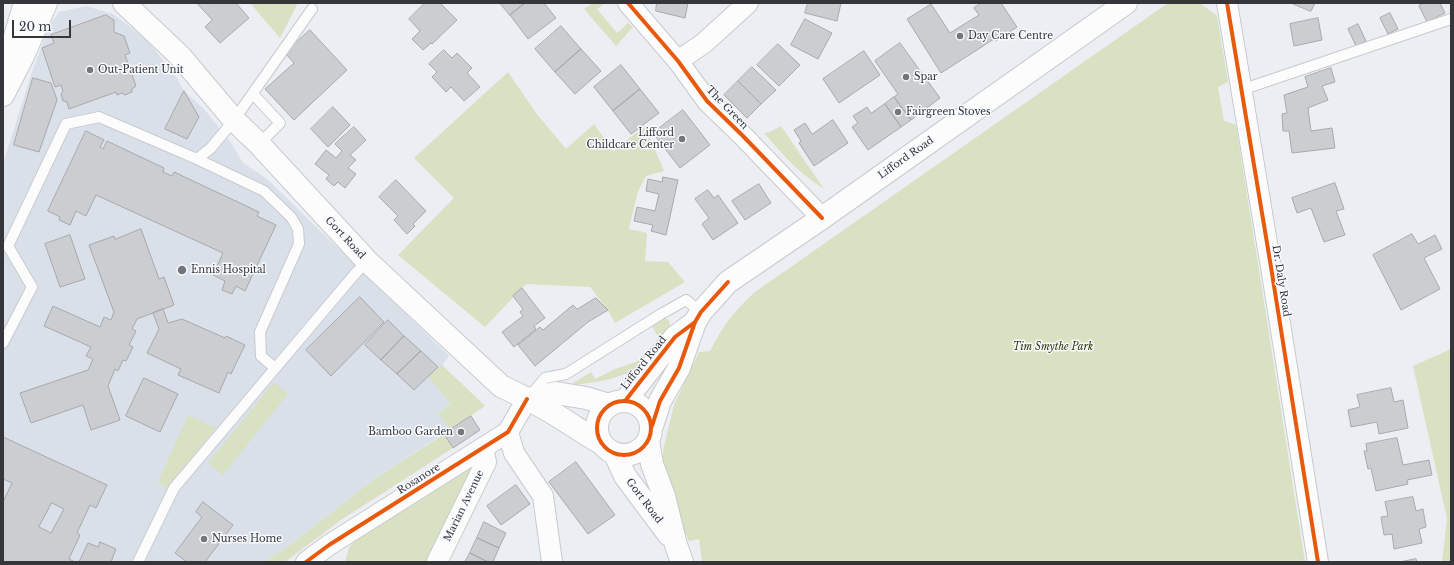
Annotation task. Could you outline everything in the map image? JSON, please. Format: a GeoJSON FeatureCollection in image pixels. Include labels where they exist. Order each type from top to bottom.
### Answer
{"type":"FeatureCollection","features":[{"type":"Feature","properties":{"kind":"main road"},"geometry":{"type":"LineString","coordinates":[[3,77],[25,3]]}},
{"type":"Feature","properties":{"kind":"main road"},"geometry":{"type":"LineString","coordinates":[[3,95],[23,56],[46,3]]}},
{"type":"Feature","properties":{"kind":"main road"},"geometry":{"type":"LineString","coordinates":[[124,3],[182,57]]}},
{"type":"Feature","properties":{"kind":"main road"},"geometry":{"type":"LineString","coordinates":[[147,3],[182,57]]}},
{"type":"Feature","properties":{"kind":"main road","name":"Lifford Road"},"geometry":{"type":"LineString","coordinates":[[617,403],[676,337],[698,317],[728,282],[822,218],[1126,3]]}},
{"type":"Feature","properties":{"kind":"main road","name":"Gort Road"},"geometry":{"type":"LineString","coordinates":[[182,57],[234,120],[259,144],[367,261],[501,386],[527,399],[608,448],[625,476],[679,554]]}},
{"type":"Feature","properties":{"kind":"main road","name":"Lifford Road"},"geometry":{"type":"LineString","coordinates":[[650,434],[660,401],[679,368],[698,317]]}},
{"type":"Feature","properties":{"kind":"main road"},"geometry":{"type":"LineString","coordinates":[[527,399],[556,393],[617,403],[633,402],[646,411],[650,418],[650,434],[644,448],[630,455],[622,455],[608,448],[598,435],[597,426],[603,411],[617,403]]}},
{"type":"Feature","properties":{"kind":"main road","name":"Gort Road"},"geometry":{"type":"LineString","coordinates":[[650,434],[652,464],[664,496],[679,554]]}},
{"type":"Feature","properties":{"kind":"street","name":"The Green"},"geometry":{"type":"LineString","coordinates":[[628,3],[678,61],[707,101],[822,218]]}},
{"type":"Feature","properties":{"kind":"street"},"geometry":{"type":"LineString","coordinates":[[678,61],[704,44],[748,3]]}},
{"type":"Feature","properties":{"kind":"street","name":"Dr. Daly Road"},"geometry":{"type":"LineString","coordinates":[[1227,3],[1318,562]]}},
{"type":"Feature","properties":{"kind":"street","name":"Rosanore"},"geometry":{"type":"LineString","coordinates":[[306,562],[330,553],[508,432],[527,399]]}},
{"type":"Feature","properties":{"kind":"street"},"geometry":{"type":"LineString","coordinates":[[508,432],[514,453],[543,496],[552,562]]}},
{"type":"Feature","properties":{"kind":"street","name":"Marian Avenue"},"geometry":{"type":"LineString","coordinates":[[436,562],[486,462],[483,448]]}},
{"type":"Feature","properties":{"kind":"lane"},"geometry":{"type":"LineString","coordinates":[[197,159],[211,148],[234,120],[312,9]]}},
{"type":"Feature","properties":{"kind":"lane"},"geometry":{"type":"LineString","coordinates":[[1242,90],[1451,20]]}},
{"type":"Feature","properties":{"kind":"lane"},"geometry":{"type":"LineString","coordinates":[[253,94],[280,123],[259,144]]}},
{"type":"Feature","properties":{"kind":"lane"},"geometry":{"type":"LineString","coordinates":[[3,343],[32,287],[8,246],[66,124],[99,117],[197,159],[264,191],[291,217],[298,228],[299,244],[260,332],[261,356],[275,368]]}},
{"type":"Feature","properties":{"kind":"lane"},"geometry":{"type":"LineString","coordinates":[[138,562],[174,488],[367,261]]}},
{"type":"Feature","properties":{"kind":"lane"},"geometry":{"type":"LineString","coordinates":[[527,399],[545,378],[566,374],[661,314],[686,300],[698,317]]}},
{"type":"Feature","properties":{"kind":"shaded area","name":"Ennis Hospital"},"geometry":{"type":"Polygon","coordinates":[[[86,6],[113,14],[146,39],[177,78],[184,91],[204,109],[230,141],[243,163],[267,179],[449,356],[442,365],[485,406],[373,480],[290,545],[264,562],[3,562],[3,164],[31,75],[49,26],[59,12],[86,6]]]}},
{"type":"Feature","properties":{"kind":"green space"},"geometry":{"type":"Polygon","coordinates":[[[250,3],[298,3],[280,38],[250,3]]]}},
{"type":"Feature","properties":{"kind":"green space"},"geometry":{"type":"Polygon","coordinates":[[[593,3],[605,3],[597,9],[617,33],[628,23],[633,27],[616,46],[584,9],[593,3]]]}},
{"type":"Feature","properties":{"kind":"green space","name":"Tim Smythe Park"},"geometry":{"type":"Polygon","coordinates":[[[1168,3],[1200,3],[1217,16],[1228,82],[1218,87],[1224,121],[1236,125],[1305,562],[702,562],[699,539],[689,541],[677,515],[661,466],[664,446],[674,405],[699,352],[710,351],[730,319],[755,292],[1168,3]]]}},
{"type":"Feature","properties":{"kind":"green space"},"geometry":{"type":"Polygon","coordinates":[[[508,72],[536,113],[566,149],[594,124],[613,151],[645,126],[664,171],[646,176],[638,191],[629,229],[647,233],[645,261],[668,262],[685,282],[615,323],[608,310],[590,287],[526,284],[485,327],[398,255],[454,198],[414,158],[508,72]]]}},
{"type":"Feature","properties":{"kind":"green space"},"geometry":{"type":"Polygon","coordinates":[[[781,126],[824,189],[792,164],[764,133],[770,132],[781,126]]]}},
{"type":"Feature","properties":{"kind":"green space"},"geometry":{"type":"Polygon","coordinates":[[[664,318],[669,320],[670,326],[653,352],[639,366],[630,372],[610,379],[568,386],[591,372],[595,379],[615,369],[636,362],[659,339],[652,326],[664,318]]]}},
{"type":"Feature","properties":{"kind":"green space"},"geometry":{"type":"Polygon","coordinates":[[[1451,349],[1451,562],[1442,562],[1447,519],[1413,366],[1451,349]]]}},
{"type":"Feature","properties":{"kind":"green space"},"geometry":{"type":"Polygon","coordinates":[[[442,365],[485,406],[450,430],[438,413],[451,404],[428,377],[442,365]]]}},
{"type":"Feature","properties":{"kind":"green space"},"geometry":{"type":"Polygon","coordinates":[[[274,382],[288,394],[223,475],[208,463],[274,382]]]}},
{"type":"Feature","properties":{"kind":"green space"},"geometry":{"type":"Polygon","coordinates":[[[188,415],[216,428],[165,489],[158,482],[188,415]]]}},
{"type":"Feature","properties":{"kind":"green space"},"geometry":{"type":"Polygon","coordinates":[[[444,434],[453,448],[341,520],[285,562],[264,562],[290,545],[373,480],[444,434]]]}},
{"type":"Feature","properties":{"kind":"green space"},"geometry":{"type":"Polygon","coordinates":[[[477,463],[426,562],[345,562],[349,548],[361,532],[477,463]]]}},
{"type":"Feature","properties":{"kind":"building"},"geometry":{"type":"Polygon","coordinates":[[[197,3],[236,3],[249,18],[220,43],[205,27],[212,20],[197,3]]]}},
{"type":"Feature","properties":{"kind":"building"},"geometry":{"type":"Polygon","coordinates":[[[425,3],[440,3],[457,20],[432,44],[431,43],[423,50],[412,39],[420,31],[409,19],[425,3]]]}},
{"type":"Feature","properties":{"kind":"building"},"geometry":{"type":"Polygon","coordinates":[[[500,3],[525,3],[510,15],[500,3]]]}},
{"type":"Feature","properties":{"kind":"building"},"geometry":{"type":"Polygon","coordinates":[[[525,3],[544,3],[556,18],[528,39],[510,15],[525,3]]]}},
{"type":"Feature","properties":{"kind":"building"},"geometry":{"type":"Polygon","coordinates":[[[657,3],[688,3],[685,18],[656,11],[657,3]]]}},
{"type":"Feature","properties":{"kind":"building"},"geometry":{"type":"Polygon","coordinates":[[[808,3],[841,3],[837,21],[805,13],[808,3]]]}},
{"type":"Feature","properties":{"kind":"building","name":"Day Care Centre"},"geometry":{"type":"Polygon","coordinates":[[[982,3],[1001,3],[1017,27],[996,41],[994,39],[941,73],[907,19],[931,4],[950,33],[979,15],[974,8],[982,3]]]}},
{"type":"Feature","properties":{"kind":"building"},"geometry":{"type":"Polygon","coordinates":[[[1291,3],[1315,3],[1311,11],[1291,3]]]}},
{"type":"Feature","properties":{"kind":"building"},"geometry":{"type":"Polygon","coordinates":[[[1424,3],[1440,3],[1445,13],[1427,22],[1419,6],[1424,3]]]}},
{"type":"Feature","properties":{"kind":"building"},"geometry":{"type":"Polygon","coordinates":[[[1390,13],[1398,29],[1388,34],[1380,18],[1390,13]]]}},
{"type":"Feature","properties":{"kind":"building","name":"Out-Patient Unit"},"geometry":{"type":"Polygon","coordinates":[[[106,15],[114,20],[114,32],[124,36],[130,53],[125,55],[136,86],[132,89],[132,92],[125,95],[122,93],[117,95],[116,92],[69,109],[67,102],[63,101],[61,85],[55,87],[42,48],[54,43],[51,35],[106,15]]]}},
{"type":"Feature","properties":{"kind":"building"},"geometry":{"type":"Polygon","coordinates":[[[1318,18],[1322,40],[1294,46],[1290,24],[1318,18]]]}},
{"type":"Feature","properties":{"kind":"building"},"geometry":{"type":"Polygon","coordinates":[[[805,19],[832,33],[818,59],[791,45],[805,19]]]}},
{"type":"Feature","properties":{"kind":"building"},"geometry":{"type":"Polygon","coordinates":[[[1358,24],[1366,41],[1356,46],[1348,29],[1358,24]]]}},
{"type":"Feature","properties":{"kind":"building"},"geometry":{"type":"Polygon","coordinates":[[[561,26],[581,49],[555,72],[535,49],[561,26]]]}},
{"type":"Feature","properties":{"kind":"building"},"geometry":{"type":"Polygon","coordinates":[[[310,30],[347,70],[294,120],[265,89],[294,63],[285,53],[310,30]]]}},
{"type":"Feature","properties":{"kind":"building","name":"Spar"},"geometry":{"type":"Polygon","coordinates":[[[900,43],[940,98],[911,120],[894,97],[898,94],[875,61],[900,43]]]}},
{"type":"Feature","properties":{"kind":"building"},"geometry":{"type":"Polygon","coordinates":[[[778,44],[800,65],[779,86],[757,65],[778,44]]]}},
{"type":"Feature","properties":{"kind":"building"},"geometry":{"type":"Polygon","coordinates":[[[581,49],[601,71],[575,94],[555,72],[581,49]]]}},
{"type":"Feature","properties":{"kind":"building"},"geometry":{"type":"Polygon","coordinates":[[[444,50],[452,58],[457,53],[472,68],[467,73],[480,87],[464,101],[451,87],[446,92],[432,77],[437,72],[429,64],[444,50]]]}},
{"type":"Feature","properties":{"kind":"building"},"geometry":{"type":"Polygon","coordinates":[[[864,51],[880,75],[839,103],[823,79],[864,51]]]}},
{"type":"Feature","properties":{"kind":"building"},"geometry":{"type":"Polygon","coordinates":[[[621,65],[640,89],[613,111],[594,87],[621,65]]]}},
{"type":"Feature","properties":{"kind":"building"},"geometry":{"type":"Polygon","coordinates":[[[752,67],[776,90],[761,104],[738,81],[752,67]]]}},
{"type":"Feature","properties":{"kind":"building"},"geometry":{"type":"Polygon","coordinates":[[[1331,68],[1335,82],[1322,86],[1328,100],[1308,108],[1311,131],[1332,128],[1335,148],[1292,153],[1289,131],[1283,131],[1282,114],[1287,113],[1284,95],[1308,87],[1305,77],[1331,68]]]}},
{"type":"Feature","properties":{"kind":"building"},"geometry":{"type":"Polygon","coordinates":[[[33,78],[51,83],[57,100],[39,152],[14,145],[33,78]]]}},
{"type":"Feature","properties":{"kind":"building"},"geometry":{"type":"Polygon","coordinates":[[[738,81],[761,104],[747,118],[724,95],[738,81]]]}},
{"type":"Feature","properties":{"kind":"building"},"geometry":{"type":"Polygon","coordinates":[[[640,89],[659,113],[631,134],[613,111],[640,89]]]}},
{"type":"Feature","properties":{"kind":"building"},"geometry":{"type":"Polygon","coordinates":[[[184,91],[199,117],[187,139],[165,129],[184,91]]]}},
{"type":"Feature","properties":{"kind":"building","name":"Fairgreen Stoves"},"geometry":{"type":"Polygon","coordinates":[[[894,97],[911,120],[901,127],[885,104],[894,97]]]}},
{"type":"Feature","properties":{"kind":"building"},"geometry":{"type":"Polygon","coordinates":[[[885,104],[901,127],[868,150],[852,127],[858,123],[853,116],[867,107],[871,113],[885,104]]]}},
{"type":"Feature","properties":{"kind":"building"},"geometry":{"type":"Polygon","coordinates":[[[333,107],[350,125],[328,147],[311,129],[333,107]]]}},
{"type":"Feature","properties":{"kind":"building","name":"Lifford Childcare Center"},"geometry":{"type":"Polygon","coordinates":[[[683,110],[710,145],[680,168],[653,133],[683,110]]]}},
{"type":"Feature","properties":{"kind":"building"},"geometry":{"type":"Polygon","coordinates":[[[833,120],[848,143],[814,166],[799,143],[801,141],[794,130],[805,123],[812,134],[833,120]]]}},
{"type":"Feature","properties":{"kind":"building"},"geometry":{"type":"Polygon","coordinates":[[[354,127],[366,140],[350,155],[356,160],[348,168],[356,174],[345,188],[338,182],[334,186],[326,179],[329,175],[315,164],[326,150],[336,158],[342,151],[335,144],[354,127]]]}},
{"type":"Feature","properties":{"kind":"building"},"geometry":{"type":"Polygon","coordinates":[[[86,131],[104,140],[100,147],[103,149],[107,141],[164,168],[163,172],[172,176],[174,172],[259,212],[257,216],[276,225],[245,291],[236,286],[232,294],[222,290],[225,281],[213,275],[223,253],[96,195],[86,216],[76,211],[70,225],[59,220],[60,217],[48,211],[86,131]]]}},
{"type":"Feature","properties":{"kind":"building"},"geometry":{"type":"Polygon","coordinates":[[[663,177],[678,180],[666,235],[651,231],[653,225],[634,221],[637,207],[655,211],[659,194],[646,191],[648,179],[662,182],[663,177]]]}},
{"type":"Feature","properties":{"kind":"building"},"geometry":{"type":"Polygon","coordinates":[[[396,180],[426,211],[413,224],[415,226],[407,234],[394,220],[398,216],[379,197],[396,180]]]}},
{"type":"Feature","properties":{"kind":"building"},"geometry":{"type":"Polygon","coordinates":[[[1335,183],[1344,209],[1336,211],[1345,235],[1324,242],[1311,208],[1297,213],[1292,198],[1335,183]]]}},
{"type":"Feature","properties":{"kind":"building"},"geometry":{"type":"Polygon","coordinates":[[[759,184],[771,203],[745,220],[732,201],[759,184]]]}},
{"type":"Feature","properties":{"kind":"building"},"geometry":{"type":"Polygon","coordinates":[[[708,190],[714,198],[718,195],[738,223],[713,240],[702,224],[709,218],[695,199],[708,190]]]}},
{"type":"Feature","properties":{"kind":"building"},"geometry":{"type":"Polygon","coordinates":[[[141,229],[159,279],[164,277],[174,305],[137,319],[132,329],[136,331],[129,345],[133,347],[126,361],[123,360],[118,371],[115,369],[108,386],[120,420],[91,430],[83,405],[31,423],[20,393],[88,370],[93,359],[86,356],[91,347],[44,326],[53,306],[100,327],[104,317],[111,320],[114,312],[89,245],[114,236],[115,239],[141,229]]]}},
{"type":"Feature","properties":{"kind":"building"},"geometry":{"type":"Polygon","coordinates":[[[1412,234],[1418,244],[1435,235],[1442,249],[1424,258],[1440,289],[1401,310],[1373,255],[1412,234]]]}},
{"type":"Feature","properties":{"kind":"building"},"geometry":{"type":"Polygon","coordinates":[[[70,235],[85,279],[60,287],[45,244],[70,235]]]}},
{"type":"Feature","properties":{"kind":"building"},"geometry":{"type":"Polygon","coordinates":[[[522,288],[545,318],[534,326],[536,329],[514,347],[502,332],[523,316],[520,312],[523,309],[513,296],[522,288]]]}},
{"type":"Feature","properties":{"kind":"building"},"geometry":{"type":"Polygon","coordinates":[[[360,297],[384,322],[331,376],[306,350],[360,297]]]}},
{"type":"Feature","properties":{"kind":"building"},"geometry":{"type":"Polygon","coordinates":[[[596,298],[608,310],[588,322],[535,366],[518,345],[540,327],[543,330],[573,305],[577,309],[596,298]]]}},
{"type":"Feature","properties":{"kind":"building"},"geometry":{"type":"Polygon","coordinates":[[[163,309],[168,323],[182,319],[245,345],[231,374],[228,372],[219,393],[178,375],[181,369],[147,353],[159,329],[153,313],[163,309]]]}},
{"type":"Feature","properties":{"kind":"building"},"geometry":{"type":"Polygon","coordinates":[[[388,320],[404,336],[381,360],[365,345],[388,320]]]}},
{"type":"Feature","properties":{"kind":"building"},"geometry":{"type":"Polygon","coordinates":[[[404,336],[421,351],[397,374],[381,360],[404,336]]]}},
{"type":"Feature","properties":{"kind":"building"},"geometry":{"type":"Polygon","coordinates":[[[421,351],[438,367],[414,390],[397,374],[421,351]]]}},
{"type":"Feature","properties":{"kind":"building"},"geometry":{"type":"Polygon","coordinates":[[[144,378],[178,394],[160,432],[126,416],[144,378]]]}},
{"type":"Feature","properties":{"kind":"building"},"geometry":{"type":"Polygon","coordinates":[[[1391,388],[1394,402],[1403,400],[1408,428],[1379,434],[1377,422],[1351,427],[1348,410],[1360,407],[1357,395],[1391,388]]]}},
{"type":"Feature","properties":{"kind":"building","name":"Bamboo Garden"},"geometry":{"type":"Polygon","coordinates":[[[471,416],[480,430],[453,448],[444,434],[471,416]]]}},
{"type":"Feature","properties":{"kind":"building"},"geometry":{"type":"Polygon","coordinates":[[[3,437],[107,485],[96,508],[90,505],[77,533],[80,535],[69,559],[75,562],[3,562],[3,502],[12,483],[3,479],[3,437]],[[52,503],[39,527],[51,533],[64,509],[52,503]]]}},
{"type":"Feature","properties":{"kind":"building"},"geometry":{"type":"Polygon","coordinates":[[[1397,438],[1403,465],[1429,460],[1432,475],[1407,480],[1408,484],[1376,491],[1371,468],[1368,469],[1364,451],[1367,451],[1366,444],[1397,438]]]}},
{"type":"Feature","properties":{"kind":"building"},"geometry":{"type":"Polygon","coordinates":[[[576,462],[615,515],[588,534],[549,482],[576,462]]]}},
{"type":"Feature","properties":{"kind":"building"},"geometry":{"type":"Polygon","coordinates":[[[516,485],[530,504],[501,525],[487,506],[516,485]]]}},
{"type":"Feature","properties":{"kind":"building"},"geometry":{"type":"Polygon","coordinates":[[[1413,497],[1416,511],[1423,509],[1426,527],[1419,529],[1422,543],[1394,549],[1392,534],[1384,535],[1381,517],[1388,516],[1385,502],[1413,497]]]}},
{"type":"Feature","properties":{"kind":"building","name":"Nurses Home"},"geometry":{"type":"Polygon","coordinates":[[[203,502],[233,525],[205,562],[187,562],[175,553],[202,517],[196,512],[203,502]]]}},
{"type":"Feature","properties":{"kind":"building"},"geometry":{"type":"Polygon","coordinates":[[[484,522],[506,533],[499,548],[477,538],[484,522]]]}},
{"type":"Feature","properties":{"kind":"building"},"geometry":{"type":"Polygon","coordinates":[[[477,538],[499,548],[493,562],[488,562],[470,553],[477,538]]]}},
{"type":"Feature","properties":{"kind":"building"},"geometry":{"type":"Polygon","coordinates":[[[100,542],[116,549],[111,562],[79,562],[88,543],[98,547],[100,542]]]}},
{"type":"Feature","properties":{"kind":"building"},"geometry":{"type":"Polygon","coordinates":[[[470,553],[488,562],[465,562],[470,553]]]}},
{"type":"Feature","properties":{"kind":"building"},"geometry":{"type":"Polygon","coordinates":[[[1416,559],[1417,562],[1400,562],[1416,559]]]}},
{"type":"Feature","properties":{"kind":"cycle path"},"geometry":{"type":"LineString","coordinates":[[628,3],[678,61],[707,101],[822,218]]}},
{"type":"Feature","properties":{"kind":"cycle path"},"geometry":{"type":"LineString","coordinates":[[1227,3],[1318,562]]}},
{"type":"Feature","properties":{"kind":"cycle path"},"geometry":{"type":"LineString","coordinates":[[652,426],[660,401],[679,368],[695,322],[701,312],[728,282]]}},
{"type":"Feature","properties":{"kind":"cycle path"},"geometry":{"type":"LineString","coordinates":[[625,401],[675,337],[695,322]]}},
{"type":"Feature","properties":{"kind":"cycle path"},"geometry":{"type":"LineString","coordinates":[[306,562],[329,545],[508,432],[527,399]]}},
{"type":"Feature","properties":{"kind":"cycle path"},"geometry":{"type":"LineString","coordinates":[[619,401],[629,401],[639,405],[647,413],[651,423],[651,428],[651,433],[647,443],[639,451],[629,455],[619,455],[609,451],[601,443],[597,433],[597,423],[601,413],[609,405],[619,401]]}},
{"type":"Feature","properties":{"kind":"place","name":"Day Care Centre"},"geometry":{"type":"Point","coordinates":[960,36]}},
{"type":"Feature","properties":{"kind":"place","name":"Out-Patient Unit"},"geometry":{"type":"Point","coordinates":[90,70]}},
{"type":"Feature","properties":{"kind":"place","name":"Spar"},"geometry":{"type":"Point","coordinates":[906,77]}},
{"type":"Feature","properties":{"kind":"place","name":"Fairgreen Stoves"},"geometry":{"type":"Point","coordinates":[898,112]}},
{"type":"Feature","properties":{"kind":"place","name":"Lifford Childcare Center"},"geometry":{"type":"Point","coordinates":[682,139]}},
{"type":"Feature","properties":{"kind":"place","name":"Ennis Hospital"},"geometry":{"type":"Point","coordinates":[182,270]}},
{"type":"Feature","properties":{"kind":"place","name":"Bamboo Garden"},"geometry":{"type":"Point","coordinates":[461,432]}},
{"type":"Feature","properties":{"kind":"place","name":"Nurses Home"},"geometry":{"type":"Point","coordinates":[204,539]}}]}
